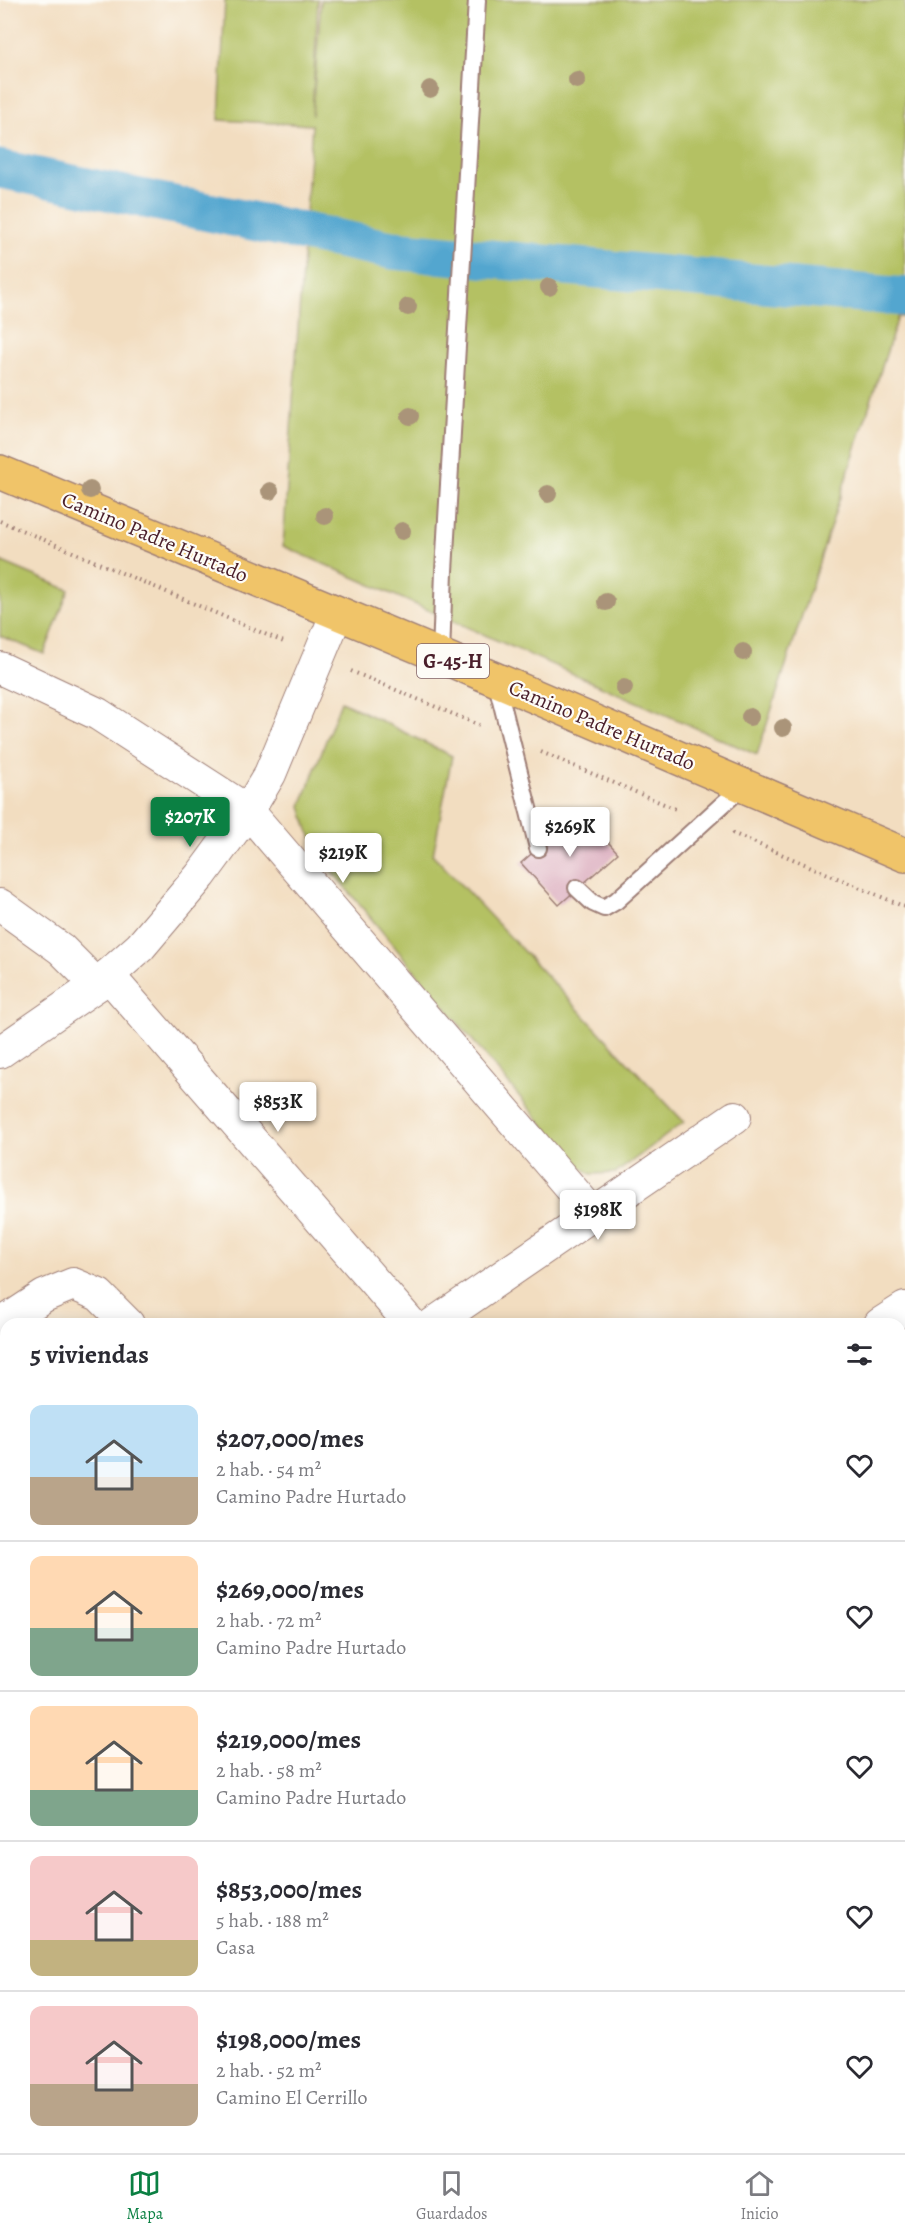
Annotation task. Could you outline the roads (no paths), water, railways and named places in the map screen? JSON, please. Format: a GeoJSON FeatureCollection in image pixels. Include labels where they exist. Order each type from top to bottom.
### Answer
{"type":"FeatureCollection","features":[{"type":"Feature","properties":{"kind":"main road","name":"Camino Padre Hurtado"},"geometry":{"type":"LineString","coordinates":[[0,472],[441,656],[905,855]]}},
{"type":"Feature","properties":{"kind":"street"},"geometry":{"type":"LineString","coordinates":[[0,1052],[102,980],[140,946],[201,875],[248,811],[270,774],[337,613]]}},
{"type":"Feature","properties":{"kind":"street"},"geometry":{"type":"LineString","coordinates":[[0,668],[98,714],[248,811],[593,1214]]}},
{"type":"Feature","properties":{"kind":"street"},"geometry":{"type":"LineString","coordinates":[[0,905],[102,980],[406,1318]]}},
{"type":"Feature","properties":{"kind":"street"},"geometry":{"type":"LineString","coordinates":[[442,1318],[735,1117]]}},
{"type":"Feature","properties":{"kind":"street"},"geometry":{"type":"LineString","coordinates":[[11,1318],[44,1296],[73,1284],[99,1295],[122,1318]]}},
{"type":"Feature","properties":{"kind":"street"},"geometry":{"type":"LineString","coordinates":[[889,1318],[905,1308]]}},
{"type":"Feature","properties":{"kind":"lane"},"geometry":{"type":"LineString","coordinates":[[441,656],[477,0]]}},
{"type":"Feature","properties":{"kind":"lane"},"geometry":{"type":"LineString","coordinates":[[496,680],[538,848]]}},
{"type":"Feature","properties":{"kind":"lane"},"geometry":{"type":"LineString","coordinates":[[577,888],[593,903],[604,908],[610,905],[743,786]]}},
{"type":"Feature","properties":{"kind":"waterway"},"geometry":{"type":"LineString","coordinates":[[0,169],[392,250],[905,297]]}}]}
